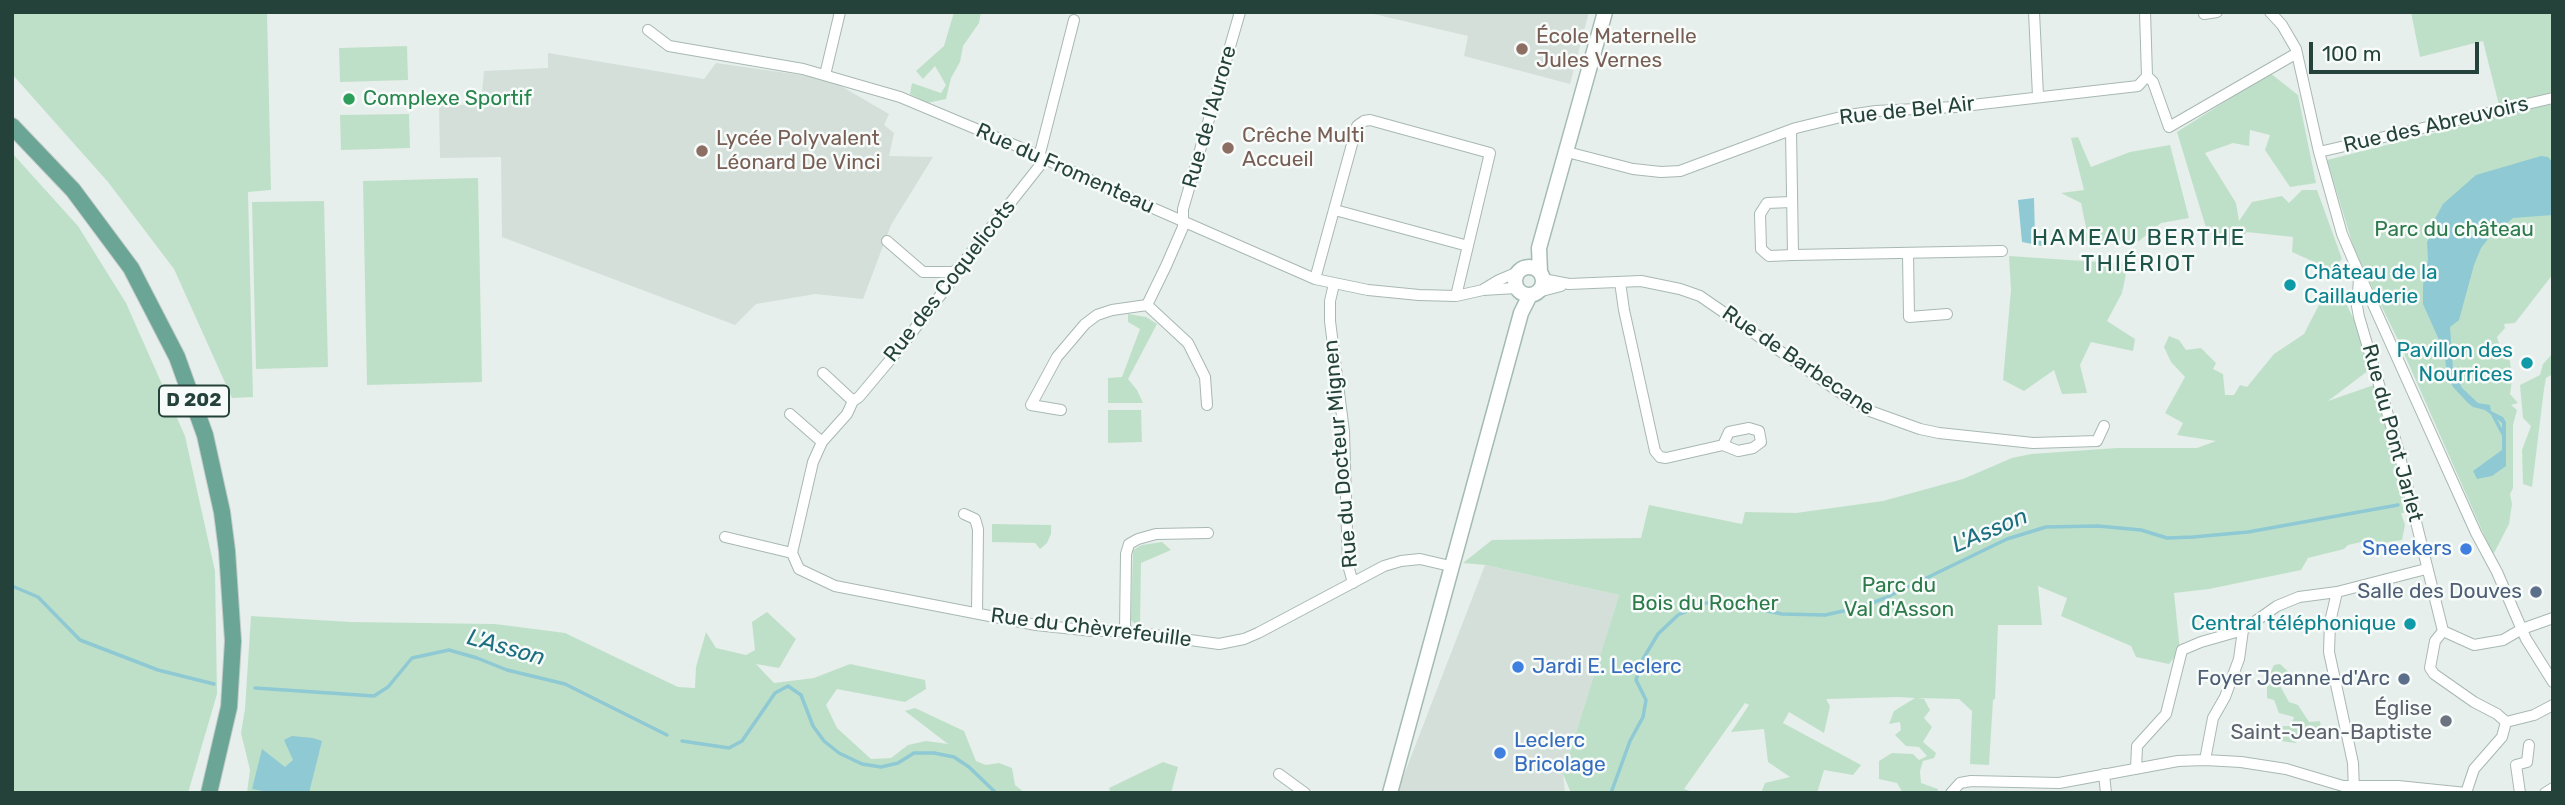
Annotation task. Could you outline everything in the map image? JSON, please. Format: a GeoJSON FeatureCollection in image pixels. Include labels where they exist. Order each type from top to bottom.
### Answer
{"type":"FeatureCollection","features":[{"type":"Feature","properties":{"kind":"main road"},"geometry":{"type":"LineString","coordinates":[[1390,793],[1450,566],[1605,12]]}},
{"type":"Feature","properties":{"kind":"main road","name":"D 202"},"geometry":{"type":"LineString","coordinates":[[12,127],[73,190],[116,246],[150,301],[177,357],[202,424],[228,551],[233,641],[229,707],[209,793]]}},
{"type":"Feature","properties":{"kind":"street"},"geometry":{"type":"LineString","coordinates":[[825,75],[840,12]]}},
{"type":"Feature","properties":{"kind":"street","name":"Rue de l'Aurore"},"geometry":{"type":"LineString","coordinates":[[1147,305],[1182,227],[1183,209],[1240,12]]}},
{"type":"Feature","properties":{"kind":"street"},"geometry":{"type":"LineString","coordinates":[[2034,12],[2038,96]]}},
{"type":"Feature","properties":{"kind":"street"},"geometry":{"type":"LineString","coordinates":[[2145,12],[2147,76],[2153,82],[2169,127],[2297,53]]}},
{"type":"Feature","properties":{"kind":"street"},"geometry":{"type":"LineString","coordinates":[[2204,14],[2217,12]]}},
{"type":"Feature","properties":{"kind":"street"},"geometry":{"type":"LineString","coordinates":[[2270,12],[2290,38],[2297,53],[2319,152],[2342,234],[2476,533],[2522,629],[2553,682]]}},
{"type":"Feature","properties":{"kind":"street"},"geometry":{"type":"LineString","coordinates":[[1042,158],[1074,20]]}},
{"type":"Feature","properties":{"kind":"street","name":"Rue du Fromenteau"},"geometry":{"type":"LineString","coordinates":[[648,30],[658,40],[678,47],[803,69],[900,97],[1315,279],[1368,290],[1456,296],[1529,282]]}},
{"type":"Feature","properties":{"kind":"street","name":"Rue de Bel Air"},"geometry":{"type":"LineString","coordinates":[[1567,152],[1633,169],[1680,171],[1791,130],[1849,115],[1955,107],[2138,86],[2147,76]]}},
{"type":"Feature","properties":{"kind":"street","name":"Rue des Abreuvoirs"},"geometry":{"type":"LineString","coordinates":[[2319,152],[2553,98]]}},
{"type":"Feature","properties":{"kind":"street"},"geometry":{"type":"LineString","coordinates":[[1315,279],[1357,126],[1364,121],[1377,121],[1490,153],[1456,296]]}},
{"type":"Feature","properties":{"kind":"street"},"geometry":{"type":"LineString","coordinates":[[1791,130],[1793,255]]}},
{"type":"Feature","properties":{"kind":"street","name":"Rue des Coquelicots"},"geometry":{"type":"LineString","coordinates":[[792,553],[813,462],[822,442],[847,414],[853,401],[900,348],[949,284],[953,272],[959,268],[1042,158]]}},
{"type":"Feature","properties":{"kind":"street"},"geometry":{"type":"LineString","coordinates":[[1792,202],[1768,203],[1760,214],[1761,249],[1769,256],[2002,251]]}},
{"type":"Feature","properties":{"kind":"street"},"geometry":{"type":"LineString","coordinates":[[1335,210],[1468,246]]}},
{"type":"Feature","properties":{"kind":"street"},"geometry":{"type":"LineString","coordinates":[[887,241],[923,272],[953,272]]}},
{"type":"Feature","properties":{"kind":"street"},"geometry":{"type":"LineString","coordinates":[[1908,254],[1909,317],[1947,314]]}},
{"type":"Feature","properties":{"kind":"street","name":"Rue du Pont Jarlet"},"geometry":{"type":"LineString","coordinates":[[2360,275],[2357,306],[2398,449],[2443,631]]}},
{"type":"Feature","properties":{"kind":"street","name":"Rue du Fromenteau"},"geometry":{"type":"LineString","coordinates":[[1483,290],[1499,280],[1529,282]]}},
{"type":"Feature","properties":{"kind":"street","name":"Rue de Barbecane"},"geometry":{"type":"LineString","coordinates":[[1529,282],[1569,284],[1641,281],[1700,296],[1851,400],[1870,411],[1920,429],[2033,443],[2097,441],[2104,426]]}},
{"type":"Feature","properties":{"kind":"street"},"geometry":{"type":"LineString","coordinates":[[1620,282],[1655,451],[1660,457],[1666,458],[1723,445]]}},
{"type":"Feature","properties":{"kind":"street","name":"Rue du Docteur Mignen"},"geometry":{"type":"LineString","coordinates":[[1334,284],[1330,301],[1330,321],[1344,432],[1348,565],[1352,583],[1384,566],[1401,561],[1420,559],[1450,566]]}},
{"type":"Feature","properties":{"kind":"street"},"geometry":{"type":"LineString","coordinates":[[1061,410],[1031,405],[1057,357],[1085,324],[1097,315],[1147,305],[1188,343],[1205,377],[1207,405]]}},
{"type":"Feature","properties":{"kind":"street"},"geometry":{"type":"LineString","coordinates":[[2367,345],[2375,338],[2388,337]]}},
{"type":"Feature","properties":{"kind":"street"},"geometry":{"type":"LineString","coordinates":[[823,373],[853,401]]}},
{"type":"Feature","properties":{"kind":"street"},"geometry":{"type":"LineString","coordinates":[[790,414],[822,442]]}},
{"type":"Feature","properties":{"kind":"street"},"geometry":{"type":"LineString","coordinates":[[964,514],[975,519],[978,528],[976,613]]}},
{"type":"Feature","properties":{"kind":"street"},"geometry":{"type":"LineString","coordinates":[[1125,631],[1126,554],[1129,544],[1156,534],[1208,533]]}},
{"type":"Feature","properties":{"kind":"street"},"geometry":{"type":"LineString","coordinates":[[725,537],[792,553]]}},
{"type":"Feature","properties":{"kind":"street","name":"Rue du Chèvrefeuille"},"geometry":{"type":"LineString","coordinates":[[792,553],[799,569],[835,586],[1066,629],[1125,631],[1210,643],[1244,639],[1278,624],[1352,583]]}},
{"type":"Feature","properties":{"kind":"street"},"geometry":{"type":"LineString","coordinates":[[2136,769],[2137,746],[2165,714],[2182,650],[2217,636],[2243,630],[2277,606],[2299,597],[2337,592],[2426,569]]}},
{"type":"Feature","properties":{"kind":"street"},"geometry":{"type":"LineString","coordinates":[[2337,592],[2330,622],[2329,652],[2353,763],[2354,790]]}},
{"type":"Feature","properties":{"kind":"street"},"geometry":{"type":"LineString","coordinates":[[2506,722],[2434,674],[2430,668],[2435,641],[2443,631],[2474,645],[2502,640],[2522,629],[2553,618]]}},
{"type":"Feature","properties":{"kind":"street"},"geometry":{"type":"LineString","coordinates":[[2205,760],[2213,718],[2225,697],[2239,659],[2243,630]]}},
{"type":"Feature","properties":{"kind":"street"},"geometry":{"type":"LineString","coordinates":[[2506,722],[2534,715],[2553,705]]}},
{"type":"Feature","properties":{"kind":"street"},"geometry":{"type":"LineString","coordinates":[[1951,793],[1960,783],[1971,781],[2059,783],[2205,760],[2286,769],[2354,790],[2398,786],[2466,793],[2474,769],[2502,737],[2506,722]]}},
{"type":"Feature","properties":{"kind":"street"},"geometry":{"type":"LineString","coordinates":[[2520,793],[2516,765],[2527,762],[2529,745]]}},
{"type":"Feature","properties":{"kind":"street"},"geometry":{"type":"LineString","coordinates":[[1279,774],[1305,793]]}},
{"type":"Feature","properties":{"kind":"street"},"geometry":{"type":"LineString","coordinates":[[2104,774],[2105,793]]}},
{"type":"Feature","properties":{"kind":"street"},"geometry":{"type":"LineString","coordinates":[[2545,793],[2553,788]]}},
{"type":"Feature","properties":{"kind":"shaded area","name":"École Maternelle Jules Vernes"},"geometry":{"type":"Polygon","coordinates":[[[1365,12],[1589,12],[1570,84],[1464,56],[1468,36],[1365,12]]]}},
{"type":"Feature","properties":{"kind":"shaded area"},"geometry":{"type":"Polygon","coordinates":[[[548,53],[704,79],[716,63],[829,79],[889,114],[884,125],[894,133],[889,156],[933,157],[891,225],[863,299],[815,294],[756,304],[735,325],[502,237],[501,157],[440,158],[439,106],[481,104],[484,71],[548,68],[548,53]]]}},
{"type":"Feature","properties":{"kind":"shaded area"},"geometry":{"type":"Polygon","coordinates":[[[1485,565],[1619,595],[1563,774],[1565,793],[1397,793],[1485,565]]]}},
{"type":"Feature","properties":{"kind":"green space"},"geometry":{"type":"Polygon","coordinates":[[[12,12],[267,12],[271,190],[248,192],[253,397],[232,398],[174,269],[108,182],[12,74],[12,12]]]}},
{"type":"Feature","properties":{"kind":"green space"},"geometry":{"type":"Polygon","coordinates":[[[954,12],[981,12],[979,23],[963,46],[946,99],[927,103],[910,94],[912,83],[941,93],[946,85],[935,66],[923,79],[916,71],[944,46],[954,12]]]}},
{"type":"Feature","properties":{"kind":"green space"},"geometry":{"type":"Polygon","coordinates":[[[2411,12],[2553,12],[2553,93],[2499,105],[2483,41],[2420,57],[2411,12]]]}},
{"type":"Feature","properties":{"kind":"green space"},"geometry":{"type":"Polygon","coordinates":[[[407,46],[408,80],[340,82],[339,48],[407,46]]]}},
{"type":"Feature","properties":{"kind":"green space"},"geometry":{"type":"Polygon","coordinates":[[[2270,73],[2298,95],[2316,183],[2290,187],[2265,150],[2270,135],[2250,130],[2249,146],[2233,143],[2205,153],[2236,203],[2239,221],[2252,202],[2282,196],[2289,203],[2302,190],[2317,190],[2342,259],[2332,270],[2292,252],[2293,237],[2247,232],[2229,247],[2207,231],[2177,132],[2270,73]]]}},
{"type":"Feature","properties":{"kind":"green space","name":"Parc du château"},"geometry":{"type":"Polygon","coordinates":[[[2553,103],[2553,274],[2515,323],[2504,324],[2505,328],[2497,337],[2500,347],[2509,352],[2512,380],[2510,394],[2518,403],[2511,405],[2517,410],[2513,425],[2513,488],[2510,494],[2512,504],[2509,524],[2492,553],[2399,342],[2355,252],[2327,160],[2553,103]]]}},
{"type":"Feature","properties":{"kind":"green space"},"geometry":{"type":"Polygon","coordinates":[[[409,114],[410,148],[341,150],[340,115],[409,114]]]}},
{"type":"Feature","properties":{"kind":"green space"},"geometry":{"type":"Polygon","coordinates":[[[2078,137],[2091,167],[2130,152],[2170,145],[2189,218],[2161,223],[2139,241],[2077,241],[2087,232],[2081,203],[2061,193],[2084,190],[2071,138],[2078,137]]]}},
{"type":"Feature","properties":{"kind":"green space"},"geometry":{"type":"Polygon","coordinates":[[[12,153],[78,226],[126,303],[185,436],[215,571],[217,694],[188,793],[12,793],[12,153]]]}},
{"type":"Feature","properties":{"kind":"green space"},"geometry":{"type":"Polygon","coordinates":[[[478,178],[482,382],[367,385],[363,181],[478,178]]]}},
{"type":"Feature","properties":{"kind":"green space"},"geometry":{"type":"Polygon","coordinates":[[[324,201],[328,367],[256,369],[252,202],[324,201]]]}},
{"type":"Feature","properties":{"kind":"green space"},"geometry":{"type":"Polygon","coordinates":[[[2009,256],[2128,264],[2122,293],[2107,321],[2135,339],[2133,351],[2091,342],[2080,365],[2087,393],[2062,394],[2054,370],[2024,391],[2003,380],[2011,290],[2009,256]]]}},
{"type":"Feature","properties":{"kind":"green space","name":"Parc du Val d'Asson"},"geometry":{"type":"Polygon","coordinates":[[[2339,289],[2357,326],[2369,370],[2328,401],[2377,384],[2403,498],[2404,513],[2401,513],[2405,525],[2402,540],[2364,546],[2361,542],[2348,545],[2344,549],[2308,558],[2301,570],[2209,589],[2174,593],[2180,651],[2169,664],[2136,657],[2131,646],[2061,616],[2067,598],[2038,586],[2042,625],[1998,625],[1989,765],[1970,764],[1972,711],[1959,699],[1917,698],[1924,699],[1930,710],[1924,718],[1932,727],[1923,742],[1936,753],[1934,758],[1923,761],[1921,783],[1938,789],[1937,793],[1903,793],[1897,783],[1879,779],[1879,761],[1892,753],[1913,754],[1919,760],[1927,756],[1919,747],[1906,746],[1895,735],[1901,730],[1900,722],[1889,724],[1894,711],[1915,698],[1898,697],[1826,699],[1830,706],[1824,733],[1789,712],[1783,723],[1861,765],[1853,775],[1824,770],[1817,793],[1761,793],[1765,783],[1790,777],[1768,762],[1764,729],[1731,732],[1749,705],[1745,703],[1684,789],[1696,793],[1571,793],[1563,774],[1619,595],[1485,565],[1463,563],[1492,540],[1641,538],[1649,505],[1742,524],[1745,512],[1796,513],[1883,501],[1963,479],[2012,458],[2031,454],[2117,448],[2197,448],[2216,441],[2177,435],[2183,423],[2165,413],[2185,377],[2171,362],[2164,347],[2169,336],[2179,340],[2186,350],[2201,348],[2216,363],[2213,369],[2223,374],[2225,395],[2234,395],[2240,385],[2247,387],[2274,354],[2304,334],[2324,295],[2339,289]]]}},
{"type":"Feature","properties":{"kind":"green space"},"geometry":{"type":"Polygon","coordinates":[[[1128,314],[1146,317],[1157,324],[1128,379],[1143,403],[1108,403],[1108,378],[1122,377],[1140,329],[1128,322],[1128,314]]]}},
{"type":"Feature","properties":{"kind":"green space"},"geometry":{"type":"Polygon","coordinates":[[[2553,353],[2553,374],[2546,378],[2544,389],[2532,487],[2523,484],[2522,450],[2531,426],[2523,418],[2520,385],[2540,375],[2543,364],[2553,353]]]}},
{"type":"Feature","properties":{"kind":"green space"},"geometry":{"type":"Polygon","coordinates":[[[1108,410],[1141,410],[1142,442],[1108,443],[1108,410]]]}},
{"type":"Feature","properties":{"kind":"green space"},"geometry":{"type":"Polygon","coordinates":[[[992,524],[1051,525],[1051,534],[1040,549],[1035,543],[992,542],[992,524]]]}},
{"type":"Feature","properties":{"kind":"green space"},"geometry":{"type":"Polygon","coordinates":[[[1162,542],[1171,550],[1141,563],[1140,626],[1136,625],[1131,620],[1133,550],[1142,545],[1162,542]]]}},
{"type":"Feature","properties":{"kind":"green space"},"geometry":{"type":"Polygon","coordinates":[[[767,612],[796,639],[779,668],[756,664],[774,683],[814,678],[850,664],[925,680],[926,689],[905,702],[837,689],[826,705],[837,728],[871,759],[891,758],[908,745],[926,741],[948,744],[905,711],[915,708],[964,731],[976,761],[986,765],[999,763],[1012,768],[1015,785],[1025,793],[247,793],[250,770],[241,733],[251,616],[351,622],[495,624],[565,633],[678,687],[695,688],[696,667],[706,632],[716,648],[746,655],[755,650],[752,622],[767,612]]]}},
{"type":"Feature","properties":{"kind":"green space"},"geometry":{"type":"Polygon","coordinates":[[[2280,664],[2293,676],[2279,679],[2289,702],[2298,705],[2309,722],[2320,721],[2321,729],[2300,733],[2296,743],[2273,740],[2268,733],[2278,726],[2291,726],[2294,717],[2279,713],[2274,700],[2267,698],[2267,679],[2274,665],[2280,664]]]}},
{"type":"Feature","properties":{"kind":"green space"},"geometry":{"type":"Polygon","coordinates":[[[1163,762],[1178,767],[1171,793],[1111,793],[1109,788],[1163,762]]]}},
{"type":"Feature","properties":{"kind":"water"},"geometry":{"type":"Polygon","coordinates":[[[2541,156],[2548,157],[2553,163],[2553,215],[2513,218],[2488,239],[2474,265],[2459,320],[2450,327],[2453,369],[2462,388],[2478,403],[2490,405],[2491,411],[2503,417],[2506,422],[2506,466],[2492,476],[2477,479],[2473,471],[2502,450],[2502,423],[2485,410],[2473,407],[2467,402],[2453,387],[2447,374],[2444,351],[2423,304],[2423,285],[2428,260],[2427,242],[2431,235],[2431,226],[2443,204],[2476,175],[2541,156]]]}},
{"type":"Feature","properties":{"kind":"water"},"geometry":{"type":"Polygon","coordinates":[[[2034,198],[2035,238],[2042,241],[2042,246],[2022,242],[2018,200],[2034,198]]]}},
{"type":"Feature","properties":{"kind":"water"},"geometry":{"type":"Polygon","coordinates":[[[292,736],[322,741],[309,793],[274,793],[252,789],[262,749],[285,767],[293,760],[284,740],[292,736]]]}},
{"type":"Feature","properties":{"kind":"waterway","name":"L'Asson"},"geometry":{"type":"LineString","coordinates":[[2493,415],[2504,436]]}},
{"type":"Feature","properties":{"kind":"waterway","name":"L'Asson"},"geometry":{"type":"LineString","coordinates":[[1611,793],[1630,741],[1643,717],[1646,700],[1636,680],[1643,659],[1658,634],[1678,615],[1706,603],[1723,602],[1782,614],[1825,615],[1861,607],[1885,598],[2007,539],[2046,527],[2098,526],[2141,530],[2167,538],[2193,537],[2248,532],[2398,505]]}},
{"type":"Feature","properties":{"kind":"waterway","name":"L'Asson"},"geometry":{"type":"LineString","coordinates":[[12,586],[38,597],[80,640],[158,670],[214,684]]}},
{"type":"Feature","properties":{"kind":"waterway","name":"L'Asson"},"geometry":{"type":"LineString","coordinates":[[255,688],[374,696],[388,687],[412,658],[449,650],[507,670],[565,684],[667,735]]}},
{"type":"Feature","properties":{"kind":"waterway","name":"L'Asson"},"geometry":{"type":"LineString","coordinates":[[682,741],[729,748],[742,741],[775,693],[788,686],[801,695],[813,726],[824,741],[839,753],[862,764],[881,767],[898,763],[914,753],[954,757],[969,767],[996,793]]}},
{"type":"Feature","properties":{"kind":"place","name":"École Maternelle Jules Vernes"},"geometry":{"type":"Point","coordinates":[1522,49]}},
{"type":"Feature","properties":{"kind":"place","name":"Complexe Sportif"},"geometry":{"type":"Point","coordinates":[349,99]}},
{"type":"Feature","properties":{"kind":"place","name":"Crêche Multi Accueil"},"geometry":{"type":"Point","coordinates":[1228,148]}},
{"type":"Feature","properties":{"kind":"place","name":"Lycée Polyvalent Léonard De Vinci"},"geometry":{"type":"Point","coordinates":[702,151]}},
{"type":"Feature","properties":{"kind":"place","name":"Château de la Caillauderie"},"geometry":{"type":"Point","coordinates":[2290,285]}},
{"type":"Feature","properties":{"kind":"place","name":"Pavillon des Nourrices"},"geometry":{"type":"Point","coordinates":[2527,363]}},
{"type":"Feature","properties":{"kind":"place","name":"Sneekers"},"geometry":{"type":"Point","coordinates":[2466,549]}},
{"type":"Feature","properties":{"kind":"place","name":"Salle des Douves"},"geometry":{"type":"Point","coordinates":[2536,592]}},
{"type":"Feature","properties":{"kind":"place","name":"Central téléphonique"},"geometry":{"type":"Point","coordinates":[2410,624]}},
{"type":"Feature","properties":{"kind":"place","name":"Jardi E. Leclerc"},"geometry":{"type":"Point","coordinates":[1518,667]}},
{"type":"Feature","properties":{"kind":"place","name":"Foyer Jeanne-d'Arc"},"geometry":{"type":"Point","coordinates":[2404,679]}},
{"type":"Feature","properties":{"kind":"place","name":"Église Saint-Jean-Baptiste"},"geometry":{"type":"Point","coordinates":[2446,721]}},
{"type":"Feature","properties":{"kind":"place","name":"Leclerc Bricolage"},"geometry":{"type":"Point","coordinates":[1500,753]}},
{"type":"Feature","properties":{"kind":"district","name":"HAMEAU BERTHE THIÉRIOT"},"geometry":{"type":"Point","coordinates":[2139,251]}},
{"type":"Feature","properties":{"kind":"park label","name":"Bois du Rocher"},"geometry":{"type":"Point","coordinates":[1705,604]}}]}
